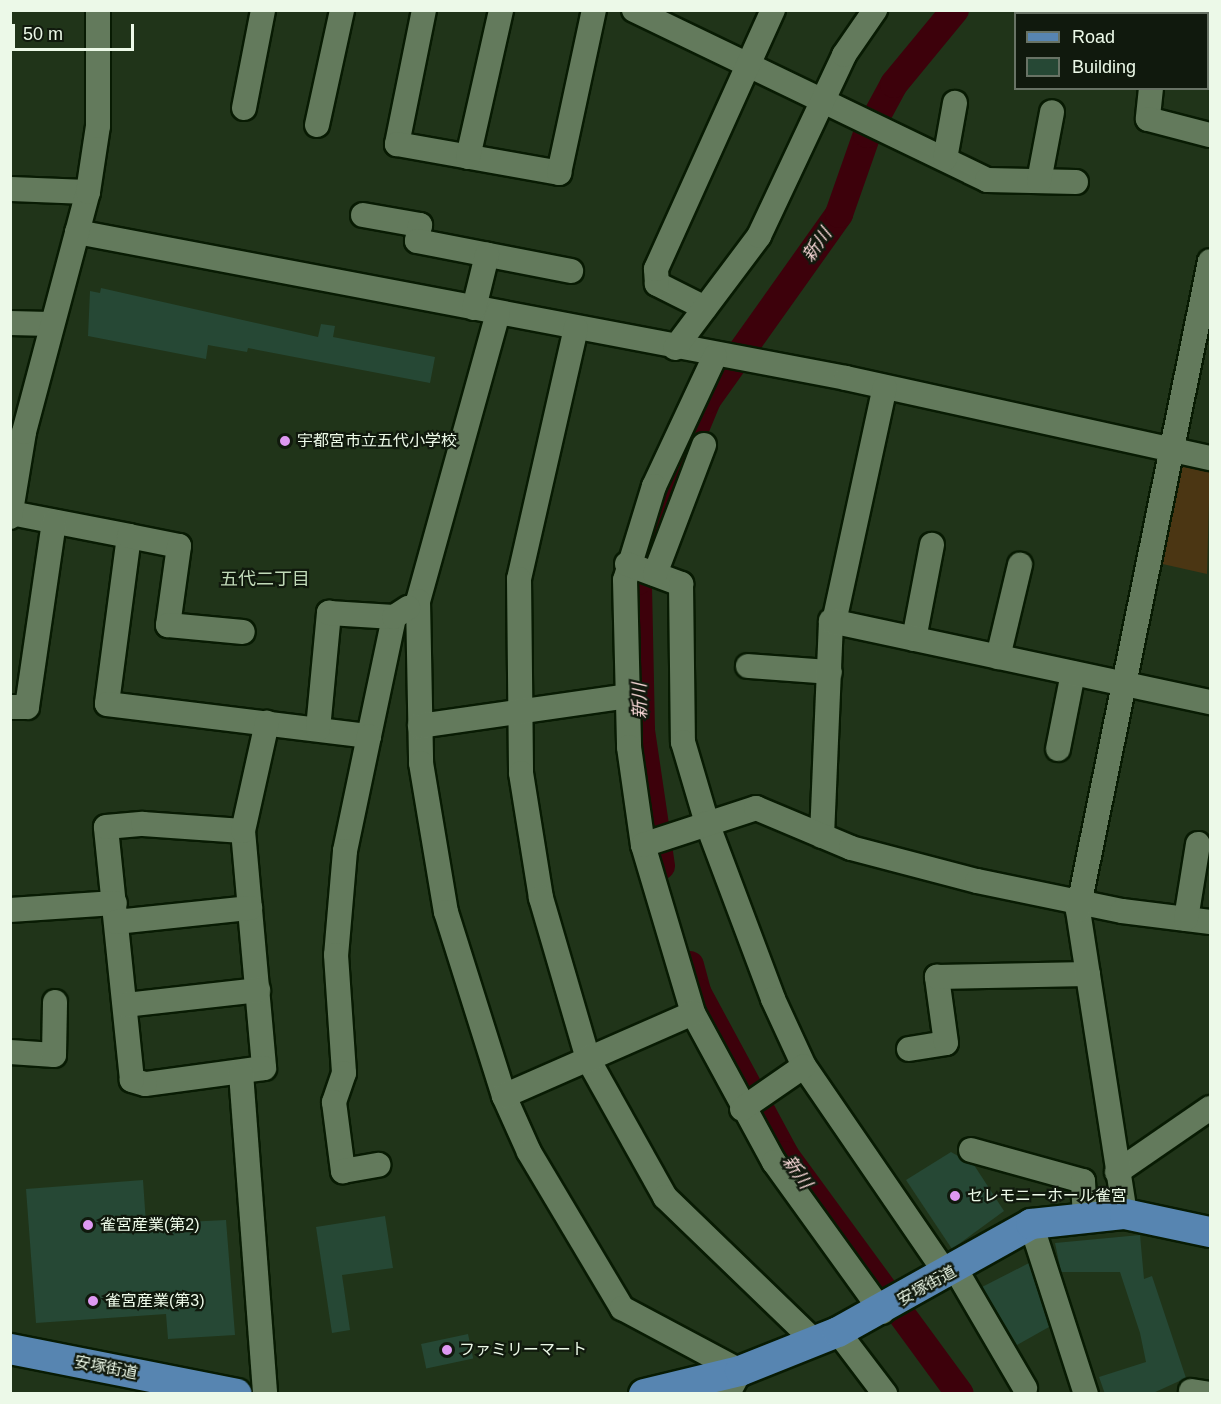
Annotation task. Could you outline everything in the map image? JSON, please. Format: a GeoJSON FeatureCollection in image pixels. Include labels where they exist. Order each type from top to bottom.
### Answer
{"type":"FeatureCollection","features":[{"type":"Feature","properties":{"kind":"main road","name":"安塚街道"},"geometry":{"type":"LineString","coordinates":[[644,1394],[734,1382],[890,1306],[952,1273],[1032,1224],[1085,1214],[1125,1214],[1210,1232]]}},
{"type":"Feature","properties":{"kind":"main road","name":"安塚街道"},"geometry":{"type":"LineString","coordinates":[[10,1349],[174,1388],[237,1394]]}},
{"type":"Feature","properties":{"kind":"street"},"geometry":{"type":"LineString","coordinates":[[98,10],[98,126],[88,192],[50,324],[24,432],[11,515],[179,546],[168,625],[243,632]]}},
{"type":"Feature","properties":{"kind":"street"},"geometry":{"type":"LineString","coordinates":[[244,108],[263,10]]}},
{"type":"Feature","properties":{"kind":"street"},"geometry":{"type":"LineString","coordinates":[[317,125],[342,10]]}},
{"type":"Feature","properties":{"kind":"street"},"geometry":{"type":"LineString","coordinates":[[424,10],[397,144],[559,173],[594,10]]}},
{"type":"Feature","properties":{"kind":"street"},"geometry":{"type":"LineString","coordinates":[[468,157],[501,10]]}},
{"type":"Feature","properties":{"kind":"street"},"geometry":{"type":"LineString","coordinates":[[634,10],[747,62],[987,180],[1076,182]]}},
{"type":"Feature","properties":{"kind":"street"},"geometry":{"type":"LineString","coordinates":[[705,308],[657,284],[656,268],[747,62],[773,10]]}},
{"type":"Feature","properties":{"kind":"street"},"geometry":{"type":"LineString","coordinates":[[675,348],[759,236],[844,55],[875,10]]}},
{"type":"Feature","properties":{"kind":"street"},"geometry":{"type":"LineString","coordinates":[[1151,90],[1148,119],[1210,135]]}},
{"type":"Feature","properties":{"kind":"street"},"geometry":{"type":"LineString","coordinates":[[945,159],[955,103]]}},
{"type":"Feature","properties":{"kind":"street"},"geometry":{"type":"LineString","coordinates":[[1039,181],[1052,112]]}},
{"type":"Feature","properties":{"kind":"street"},"geometry":{"type":"LineString","coordinates":[[10,189],[88,192]]}},
{"type":"Feature","properties":{"kind":"street"},"geometry":{"type":"LineString","coordinates":[[363,215],[420,225],[417,241],[571,271]]}},
{"type":"Feature","properties":{"kind":"street"},"geometry":{"type":"LineString","coordinates":[[76,232],[885,387],[1210,458]]}},
{"type":"Feature","properties":{"kind":"street"},"geometry":{"type":"LineString","coordinates":[[474,308],[487,255]]}},
{"type":"Feature","properties":{"kind":"street"},"geometry":{"type":"LineString","coordinates":[[1125,1214],[1079,903],[1127,684],[1210,261]]}},
{"type":"Feature","properties":{"kind":"street"},"geometry":{"type":"LineString","coordinates":[[498,312],[418,601],[420,726],[446,912],[504,1096],[529,1152],[621,1308],[734,1382]]}},
{"type":"Feature","properties":{"kind":"street"},"geometry":{"type":"LineString","coordinates":[[10,323],[50,324]]}},
{"type":"Feature","properties":{"kind":"street"},"geometry":{"type":"LineString","coordinates":[[576,328],[519,579],[521,773],[538,883],[588,1059],[666,1197],[827,1337],[885,1394]]}},
{"type":"Feature","properties":{"kind":"street"},"geometry":{"type":"LineString","coordinates":[[721,357],[654,486],[641,569],[628,696],[628,747],[693,1013],[750,1104],[890,1306]]}},
{"type":"Feature","properties":{"kind":"street"},"geometry":{"type":"LineString","coordinates":[[822,836],[834,622],[885,387]]}},
{"type":"Feature","properties":{"kind":"street"},"geometry":{"type":"LineString","coordinates":[[641,569],[704,445]]}},
{"type":"Feature","properties":{"kind":"street"},"geometry":{"type":"LineString","coordinates":[[10,707],[27,707],[54,522]]}},
{"type":"Feature","properties":{"kind":"street"},"geometry":{"type":"LineString","coordinates":[[129,536],[107,704],[369,736]]}},
{"type":"Feature","properties":{"kind":"street"},"geometry":{"type":"LineString","coordinates":[[914,639],[932,545]]}},
{"type":"Feature","properties":{"kind":"street"},"geometry":{"type":"LineString","coordinates":[[998,657],[1020,565]]}},
{"type":"Feature","properties":{"kind":"street"},"geometry":{"type":"LineString","coordinates":[[641,569],[681,584],[683,742],[707,823],[773,999],[804,1066],[952,1273],[1025,1388]]}},
{"type":"Feature","properties":{"kind":"street"},"geometry":{"type":"LineString","coordinates":[[318,729],[329,614],[394,617],[418,601]]}},
{"type":"Feature","properties":{"kind":"street"},"geometry":{"type":"LineString","coordinates":[[378,1166],[343,1170],[333,1101],[344,1072],[336,955],[345,851],[394,617]]}},
{"type":"Feature","properties":{"kind":"street"},"geometry":{"type":"LineString","coordinates":[[834,622],[1210,702]]}},
{"type":"Feature","properties":{"kind":"street"},"geometry":{"type":"LineString","coordinates":[[748,666],[830,672]]}},
{"type":"Feature","properties":{"kind":"street"},"geometry":{"type":"LineString","coordinates":[[1058,749],[1073,673]]}},
{"type":"Feature","properties":{"kind":"street"},"geometry":{"type":"LineString","coordinates":[[420,726],[628,696]]}},
{"type":"Feature","properties":{"kind":"street"},"geometry":{"type":"LineString","coordinates":[[243,831],[143,824],[106,827],[132,1080],[145,1084],[241,1073],[264,1068],[243,831],[267,723]]}},
{"type":"Feature","properties":{"kind":"street"},"geometry":{"type":"LineString","coordinates":[[653,842],[756,808],[822,836],[916,866],[1079,903],[1210,922]]}},
{"type":"Feature","properties":{"kind":"street"},"geometry":{"type":"LineString","coordinates":[[1185,919],[1198,844]]}},
{"type":"Feature","properties":{"kind":"street"},"geometry":{"type":"LineString","coordinates":[[10,910],[116,912],[250,908]]}},
{"type":"Feature","properties":{"kind":"street"},"geometry":{"type":"LineString","coordinates":[[909,1049],[946,1043],[937,976],[1088,974]]}},
{"type":"Feature","properties":{"kind":"street"},"geometry":{"type":"LineString","coordinates":[[125,1005],[258,990]]}},
{"type":"Feature","properties":{"kind":"street"},"geometry":{"type":"LineString","coordinates":[[10,1052],[54,1055],[55,1002]]}},
{"type":"Feature","properties":{"kind":"street"},"geometry":{"type":"LineString","coordinates":[[504,1096],[693,1013]]}},
{"type":"Feature","properties":{"kind":"street"},"geometry":{"type":"LineString","coordinates":[[750,1104],[804,1066]]}},
{"type":"Feature","properties":{"kind":"street"},"geometry":{"type":"LineString","coordinates":[[241,1073],[265,1394]]}},
{"type":"Feature","properties":{"kind":"street"},"geometry":{"type":"LineString","coordinates":[[1117,1172],[1210,1108]]}},
{"type":"Feature","properties":{"kind":"street"},"geometry":{"type":"LineString","coordinates":[[971,1150],[1083,1181],[1085,1214]]}},
{"type":"Feature","properties":{"kind":"street"},"geometry":{"type":"LineString","coordinates":[[1032,1224],[1086,1394]]}},
{"type":"Feature","properties":{"kind":"shaded area"},"geometry":{"type":"Polygon","coordinates":[[[1179,458],[1210,463],[1207,574],[1158,563],[1179,458]]]}},
{"type":"Feature","properties":{"kind":"building"},"geometry":{"type":"Polygon","coordinates":[[[101,288],[318,337],[321,324],[335,326],[333,337],[435,357],[430,383],[248,348],[247,352],[208,345],[206,359],[88,336],[90,291],[100,293],[101,288]]]}},
{"type":"Feature","properties":{"kind":"building","name":"セレモニーホール雀宮"},"geometry":{"type":"Polygon","coordinates":[[[951,1152],[974,1165],[1004,1211],[952,1249],[906,1180],[951,1152]]]}},
{"type":"Feature","properties":{"kind":"building"},"geometry":{"type":"Polygon","coordinates":[[[143,1180],[146,1224],[226,1220],[235,1335],[168,1339],[166,1314],[36,1323],[26,1189],[143,1180]]]}},
{"type":"Feature","properties":{"kind":"building"},"geometry":{"type":"Polygon","coordinates":[[[385,1216],[393,1268],[342,1275],[350,1330],[332,1333],[316,1227],[385,1216]]]}},
{"type":"Feature","properties":{"kind":"building"},"geometry":{"type":"Polygon","coordinates":[[[1140,1235],[1144,1279],[1152,1276],[1186,1378],[1151,1394],[1105,1394],[1099,1377],[1146,1362],[1140,1333],[1120,1272],[1061,1272],[1055,1243],[1140,1235]]]}},
{"type":"Feature","properties":{"kind":"building"},"geometry":{"type":"Polygon","coordinates":[[[1029,1263],[1049,1327],[1017,1345],[982,1287],[1029,1263]]]}},
{"type":"Feature","properties":{"kind":"building","name":"ファミリーマート"},"geometry":{"type":"Polygon","coordinates":[[[468,1334],[473,1358],[426,1368],[421,1344],[468,1334]]]}},
{"type":"Feature","properties":{"kind":"waterway","name":"新川"},"geometry":{"type":"LineString","coordinates":[[661,866],[641,730],[638,581],[654,528],[707,400],[839,214],[867,134],[894,84],[955,10]]}},
{"type":"Feature","properties":{"kind":"waterway","name":"新川"},"geometry":{"type":"LineString","coordinates":[[690,965],[697,992],[785,1155],[960,1394]]}},
{"type":"Feature","properties":{"kind":"place","name":"宇都宮市立五代小学校"},"geometry":{"type":"Point","coordinates":[285,441]}},
{"type":"Feature","properties":{"kind":"place","name":"セレモニーホール雀宮"},"geometry":{"type":"Point","coordinates":[955,1196]}},
{"type":"Feature","properties":{"kind":"place","name":"雀宮産業(第2)"},"geometry":{"type":"Point","coordinates":[88,1225]}},
{"type":"Feature","properties":{"kind":"place","name":"雀宮産業(第3)"},"geometry":{"type":"Point","coordinates":[93,1301]}},
{"type":"Feature","properties":{"kind":"place","name":"ファミリーマート"},"geometry":{"type":"Point","coordinates":[447,1350]}},
{"type":"Feature","properties":{"kind":"district","name":"五代二丁目"},"geometry":{"type":"Point","coordinates":[265,579]}}]}
